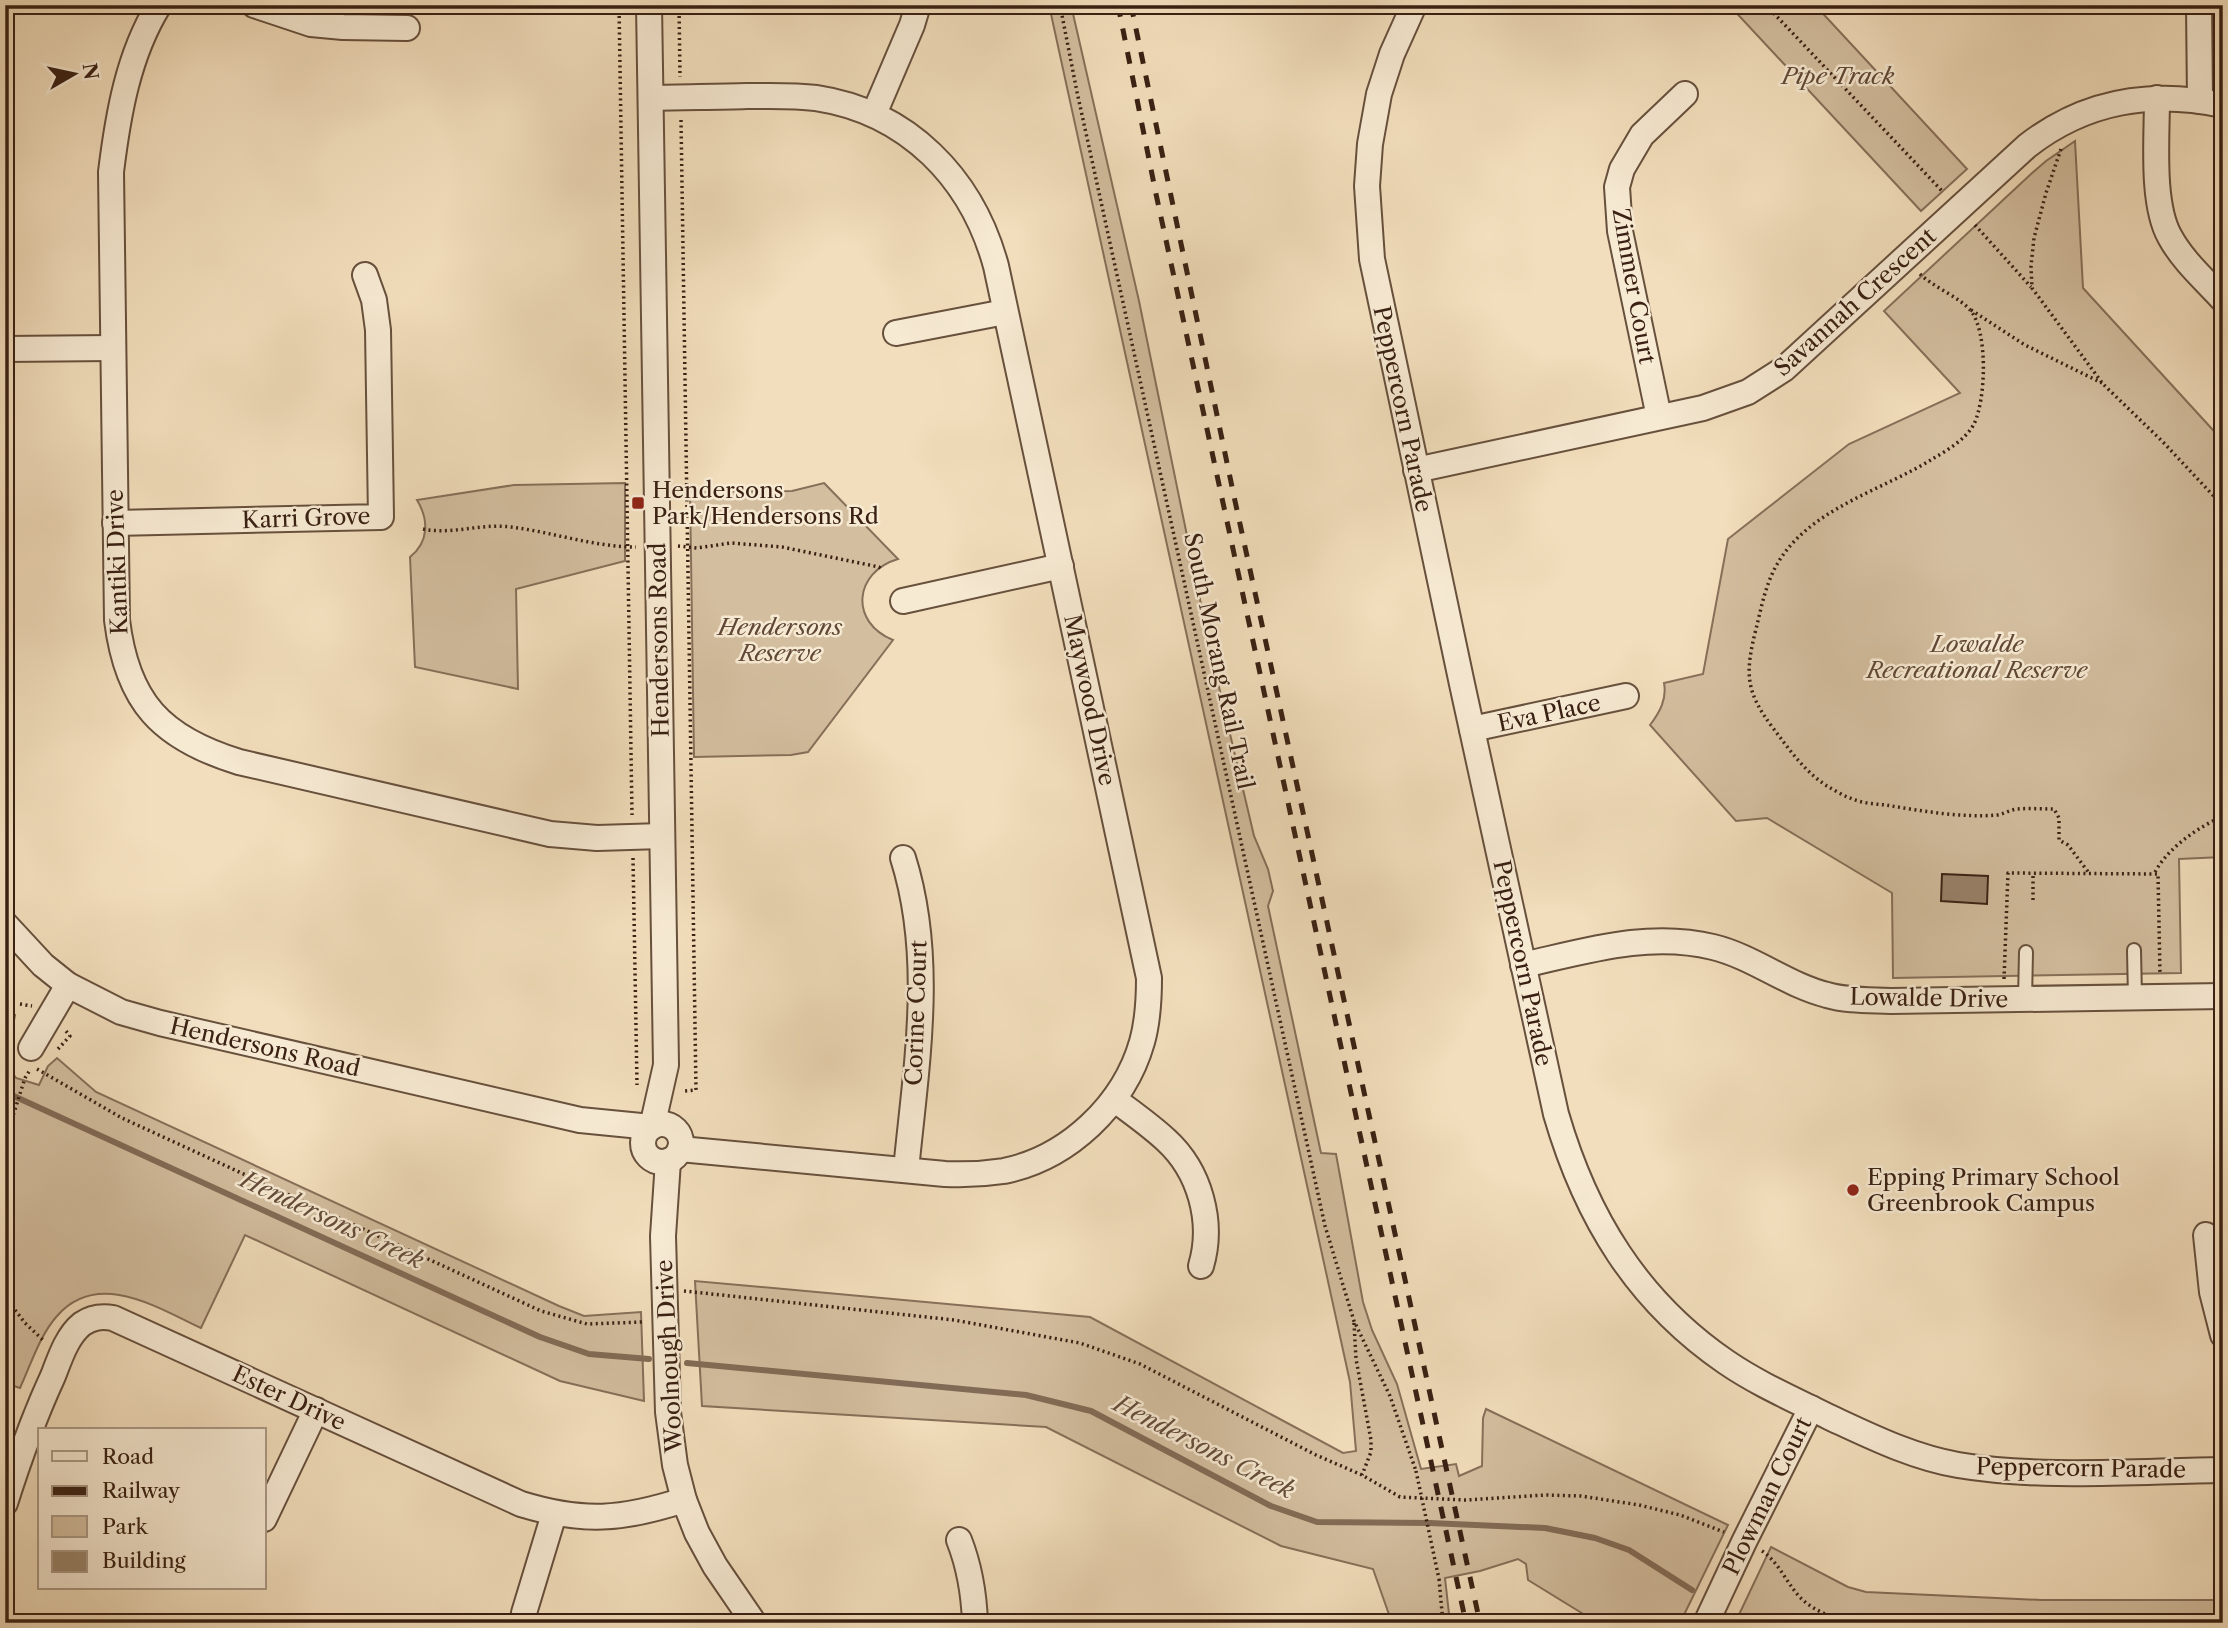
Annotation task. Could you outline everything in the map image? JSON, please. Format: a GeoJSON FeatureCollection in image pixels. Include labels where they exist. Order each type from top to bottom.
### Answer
{"type":"FeatureCollection","features":[{"type":"Feature","properties":{"kind":"street","name":"Kantiki Drive"},"geometry":{"type":"LineString","coordinates":[[159,5],[126,82],[116,129],[111,172],[117,620],[120,649],[140,699],[183,739],[210,753],[239,762],[550,834],[597,838],[662,836]]}},
{"type":"Feature","properties":{"kind":"street"},"geometry":{"type":"LineString","coordinates":[[254,5],[311,24],[407,28]]}},
{"type":"Feature","properties":{"kind":"street","name":"Hendersons Road"},"geometry":{"type":"LineString","coordinates":[[5,924],[43,965],[68,985],[121,1012],[580,1120],[660,1143],[666,1065],[649,5]]}},
{"type":"Feature","properties":{"kind":"street"},"geometry":{"type":"LineString","coordinates":[[874,114],[918,5]]}},
{"type":"Feature","properties":{"kind":"street"},"geometry":{"type":"LineString","coordinates":[[2199,5],[2212,103]]}},
{"type":"Feature","properties":{"kind":"street","name":"Peppercorn Parade"},"geometry":{"type":"LineString","coordinates":[[1406,8],[1379,94],[1370,144],[1368,224],[1374,271],[1523,965],[1566,1148],[1588,1202],[1608,1240],[1659,1306],[1688,1334],[1728,1363],[1811,1408],[1881,1441],[1921,1456],[1964,1466],[2018,1471],[2223,1470]]}},
{"type":"Feature","properties":{"kind":"street","name":"Zimmer Court"},"geometry":{"type":"LineString","coordinates":[[1659,417],[1620,230],[1618,187],[1626,161],[1642,135],[1685,94]]}},
{"type":"Feature","properties":{"kind":"street","name":"Maywood Drive"},"geometry":{"type":"LineString","coordinates":[[651,97],[815,98],[842,103],[874,114],[907,134],[936,157],[962,187],[977,213],[989,242],[1005,312],[1149,978],[1148,1009],[1142,1042],[1114,1099],[1083,1133],[1035,1161],[1006,1170],[972,1175],[660,1143]]}},
{"type":"Feature","properties":{"kind":"street"},"geometry":{"type":"LineString","coordinates":[[2157,98],[2158,193],[2164,224],[2177,248],[2223,300]]}},
{"type":"Feature","properties":{"kind":"street","name":"Savannah Crescent"},"geometry":{"type":"LineString","coordinates":[[1416,470],[1659,417],[1726,401],[1748,392],[1784,369],[2027,146],[2057,125],[2081,113],[2105,106],[2157,98],[2212,103]]}},
{"type":"Feature","properties":{"kind":"street","name":"Karri Grove"},"geometry":{"type":"LineString","coordinates":[[115,523],[382,517],[378,330],[374,300],[365,275]]}},
{"type":"Feature","properties":{"kind":"street"},"geometry":{"type":"LineString","coordinates":[[896,332],[1005,312]]}},
{"type":"Feature","properties":{"kind":"street"},"geometry":{"type":"LineString","coordinates":[[5,349],[112,348]]}},
{"type":"Feature","properties":{"kind":"street"},"geometry":{"type":"LineString","coordinates":[[903,601],[1061,566]]}},
{"type":"Feature","properties":{"kind":"street","name":"Eva Place"},"geometry":{"type":"LineString","coordinates":[[1472,729],[1626,696]]}},
{"type":"Feature","properties":{"kind":"street","name":"Corine Court"},"geometry":{"type":"LineString","coordinates":[[903,858],[917,912],[921,981],[906,1170]]}},
{"type":"Feature","properties":{"kind":"street","name":"Lowalde Drive"},"geometry":{"type":"LineString","coordinates":[[1523,965],[1638,941],[1665,940],[1715,947],[1745,958],[1803,987],[1848,999],[1891,1002],[2223,996]]}},
{"type":"Feature","properties":{"kind":"street"},"geometry":{"type":"LineString","coordinates":[[31,1048],[68,985]]}},
{"type":"Feature","properties":{"kind":"street"},"geometry":{"type":"LineString","coordinates":[[1114,1099],[1166,1140],[1180,1155],[1194,1178],[1207,1227],[1206,1248],[1201,1266]]}},
{"type":"Feature","properties":{"kind":"street","name":"Woolnough Drive"},"geometry":{"type":"LineString","coordinates":[[660,1143],[670,1436],[684,1500],[697,1533],[715,1566],[754,1623]]}},
{"type":"Feature","properties":{"kind":"street"},"geometry":{"type":"LineString","coordinates":[[2206,1235],[2212,1292],[2223,1335]]}},
{"type":"Feature","properties":{"kind":"street","name":"Ester Drive"},"geometry":{"type":"LineString","coordinates":[[5,1503],[34,1417],[64,1349],[80,1326],[96,1317],[125,1322],[493,1493],[554,1514],[574,1517],[625,1516],[684,1500]]}},
{"type":"Feature","properties":{"kind":"street","name":"Plowman Court"},"geometry":{"type":"LineString","coordinates":[[1706,1623],[1811,1408]]}},
{"type":"Feature","properties":{"kind":"street"},"geometry":{"type":"LineString","coordinates":[[266,1515],[316,1410]]}},
{"type":"Feature","properties":{"kind":"street"},"geometry":{"type":"LineString","coordinates":[[524,1613],[554,1514]]}},
{"type":"Feature","properties":{"kind":"street"},"geometry":{"type":"LineString","coordinates":[[959,1540],[971,1574],[975,1623]]}},
{"type":"Feature","properties":{"kind":"lane"},"geometry":{"type":"LineString","coordinates":[[2134,950],[2135,999]]}},
{"type":"Feature","properties":{"kind":"lane"},"geometry":{"type":"LineString","coordinates":[[2025,1000],[2026,952]]}},
{"type":"Feature","properties":{"kind":"path","name":"South Morang Rail Trail"},"geometry":{"type":"LineString","coordinates":[[1060,5],[1317,1195],[1333,1258],[1354,1321],[1390,1396],[1416,1471],[1439,1579],[1443,1623]]}},
{"type":"Feature","properties":{"kind":"path"},"geometry":{"type":"LineString","coordinates":[[1766,5],[2032,288],[2104,384],[2223,506]]}},
{"type":"Feature","properties":{"kind":"path"},"geometry":{"type":"LineString","coordinates":[[2032,288],[2034,238],[2062,147]]}},
{"type":"Feature","properties":{"kind":"path"},"geometry":{"type":"LineString","coordinates":[[1920,274],[2025,345],[2104,384]]}},
{"type":"Feature","properties":{"kind":"path"},"geometry":{"type":"LineString","coordinates":[[1970,308],[1979,323],[1982,342],[1982,394],[1973,426],[1947,450],[1923,465],[1840,506],[1784,553],[1767,587],[1753,642],[1749,664],[1751,692],[1757,705],[1796,757],[1810,773],[1836,792],[1852,799],[1929,812],[1999,815],[2017,809],[2054,809],[2058,814],[2059,840],[2068,845],[2089,873]]}},
{"type":"Feature","properties":{"kind":"path"},"geometry":{"type":"LineString","coordinates":[[2155,872],[2160,862],[2190,835],[2223,816]]}},
{"type":"Feature","properties":{"kind":"path"},"geometry":{"type":"LineString","coordinates":[[2004,979],[2008,873],[2155,872]]}},
{"type":"Feature","properties":{"kind":"path"},"geometry":{"type":"LineString","coordinates":[[2155,872],[2158,874],[2160,976]]}},
{"type":"Feature","properties":{"kind":"path"},"geometry":{"type":"LineString","coordinates":[[2033,873],[2033,900]]}},
{"type":"Feature","properties":{"kind":"path"},"geometry":{"type":"LineString","coordinates":[[5,1140],[25,1078],[29,1071],[41,1069],[122,1118],[541,1311],[587,1324],[649,1321]]}},
{"type":"Feature","properties":{"kind":"path"},"geometry":{"type":"LineString","coordinates":[[691,1291],[954,1320],[1080,1343],[1140,1364],[1316,1455],[1362,1475],[1392,1493],[1410,1499],[1466,1500],[1561,1495],[1612,1500],[1689,1517],[1770,1556],[1795,1592],[1807,1604],[1824,1613],[1857,1623]]}},
{"type":"Feature","properties":{"kind":"path"},"geometry":{"type":"LineString","coordinates":[[5,1297],[25,1323],[44,1341]]}},
{"type":"Feature","properties":{"kind":"path","name":"South Morang Rail Trail"},"geometry":{"type":"LineString","coordinates":[[1354,1321],[1356,1359],[1372,1446],[1362,1475]]}},
{"type":"Feature","properties":{"kind":"green space"},"geometry":{"type":"Polygon","coordinates":[[[1049,5],[1071,5],[1139,301],[1211,653],[1254,836],[1268,869],[1273,891],[1268,906],[1321,1153],[1336,1154],[1363,1302],[1372,1330],[1397,1384],[1421,1469],[1456,1464],[1459,1476],[1482,1466],[1483,1418],[1486,1409],[1728,1525],[1680,1623],[1598,1623],[1528,1580],[1526,1564],[1518,1559],[1445,1578],[1450,1623],[1392,1623],[1373,1569],[1281,1546],[1046,1427],[702,1406],[695,1281],[1090,1317],[1343,1453],[1356,1451],[1350,1382],[1049,5]]]}},
{"type":"Feature","properties":{"kind":"green space","name":"Pipe Track"},"geometry":{"type":"Polygon","coordinates":[[[1729,5],[1815,5],[1967,169],[1921,211],[1729,5]]]}},
{"type":"Feature","properties":{"kind":"green space","name":"Lowalde Recreational Reserve"},"geometry":{"type":"Polygon","coordinates":[[[2075,141],[2083,288],[2223,441],[2223,857],[2179,859],[2181,973],[1893,978],[1892,893],[1767,818],[1736,821],[1650,725],[1662,705],[1664,683],[1703,674],[1728,539],[1849,444],[1960,393],[1884,311],[2031,174],[2075,141]]]}},
{"type":"Feature","properties":{"kind":"green space"},"geometry":{"type":"Polygon","coordinates":[[[625,483],[625,561],[516,589],[518,689],[415,667],[410,557],[421,545],[425,530],[424,515],[417,500],[514,485],[625,483]]]}},
{"type":"Feature","properties":{"kind":"green space","name":"Hendersons Reserve"},"geometry":{"type":"Polygon","coordinates":[[[824,483],[898,559],[883,565],[872,575],[862,598],[869,622],[893,640],[808,752],[791,755],[694,757],[690,492],[792,491],[824,483]]]}},
{"type":"Feature","properties":{"kind":"green space"},"geometry":{"type":"Polygon","coordinates":[[[5,1015],[15,1015],[6,1063],[16,1078],[39,1085],[48,1066],[57,1058],[96,1092],[559,1306],[584,1316],[641,1312],[644,1401],[560,1381],[245,1235],[201,1328],[128,1297],[91,1295],[73,1302],[57,1316],[41,1341],[20,1388],[5,1383],[5,1015]]]}},
{"type":"Feature","properties":{"kind":"green space"},"geometry":{"type":"Polygon","coordinates":[[[1771,1547],[1848,1587],[1866,1592],[2042,1600],[2223,1600],[2223,1623],[1735,1623],[1771,1547]]]}},
{"type":"Feature","properties":{"kind":"building"},"geometry":{"type":"Polygon","coordinates":[[[1942,874],[1988,876],[1987,904],[1941,901],[1942,874]]]}},
{"type":"Feature","properties":{"kind":"waterway","name":"Hendersons Creek"},"geometry":{"type":"LineString","coordinates":[[5,1092],[540,1337],[589,1354],[649,1359]]}},
{"type":"Feature","properties":{"kind":"waterway","name":"Hendersons Creek"},"geometry":{"type":"LineString","coordinates":[[687,1363],[1026,1395],[1091,1411],[1271,1506],[1317,1522],[1545,1528],[1595,1538],[1629,1550],[1692,1590]]}},
{"type":"Feature","properties":{"kind":"railway"},"geometry":{"type":"LineString","coordinates":[[1118,5],[1156,194],[1466,1623]]}},
{"type":"Feature","properties":{"kind":"railway"},"geometry":{"type":"LineString","coordinates":[[1131,5],[1235,501],[1480,1623]]}},
{"type":"Feature","properties":{"kind":"place","name":"Hendersons Park/Hendersons Rd"},"geometry":{"type":"Point","coordinates":[638,503]}},
{"type":"Feature","properties":{"kind":"place","name":"Epping Primary School Greenbrook Campus"},"geometry":{"type":"Point","coordinates":[1853,1190]}}]}
